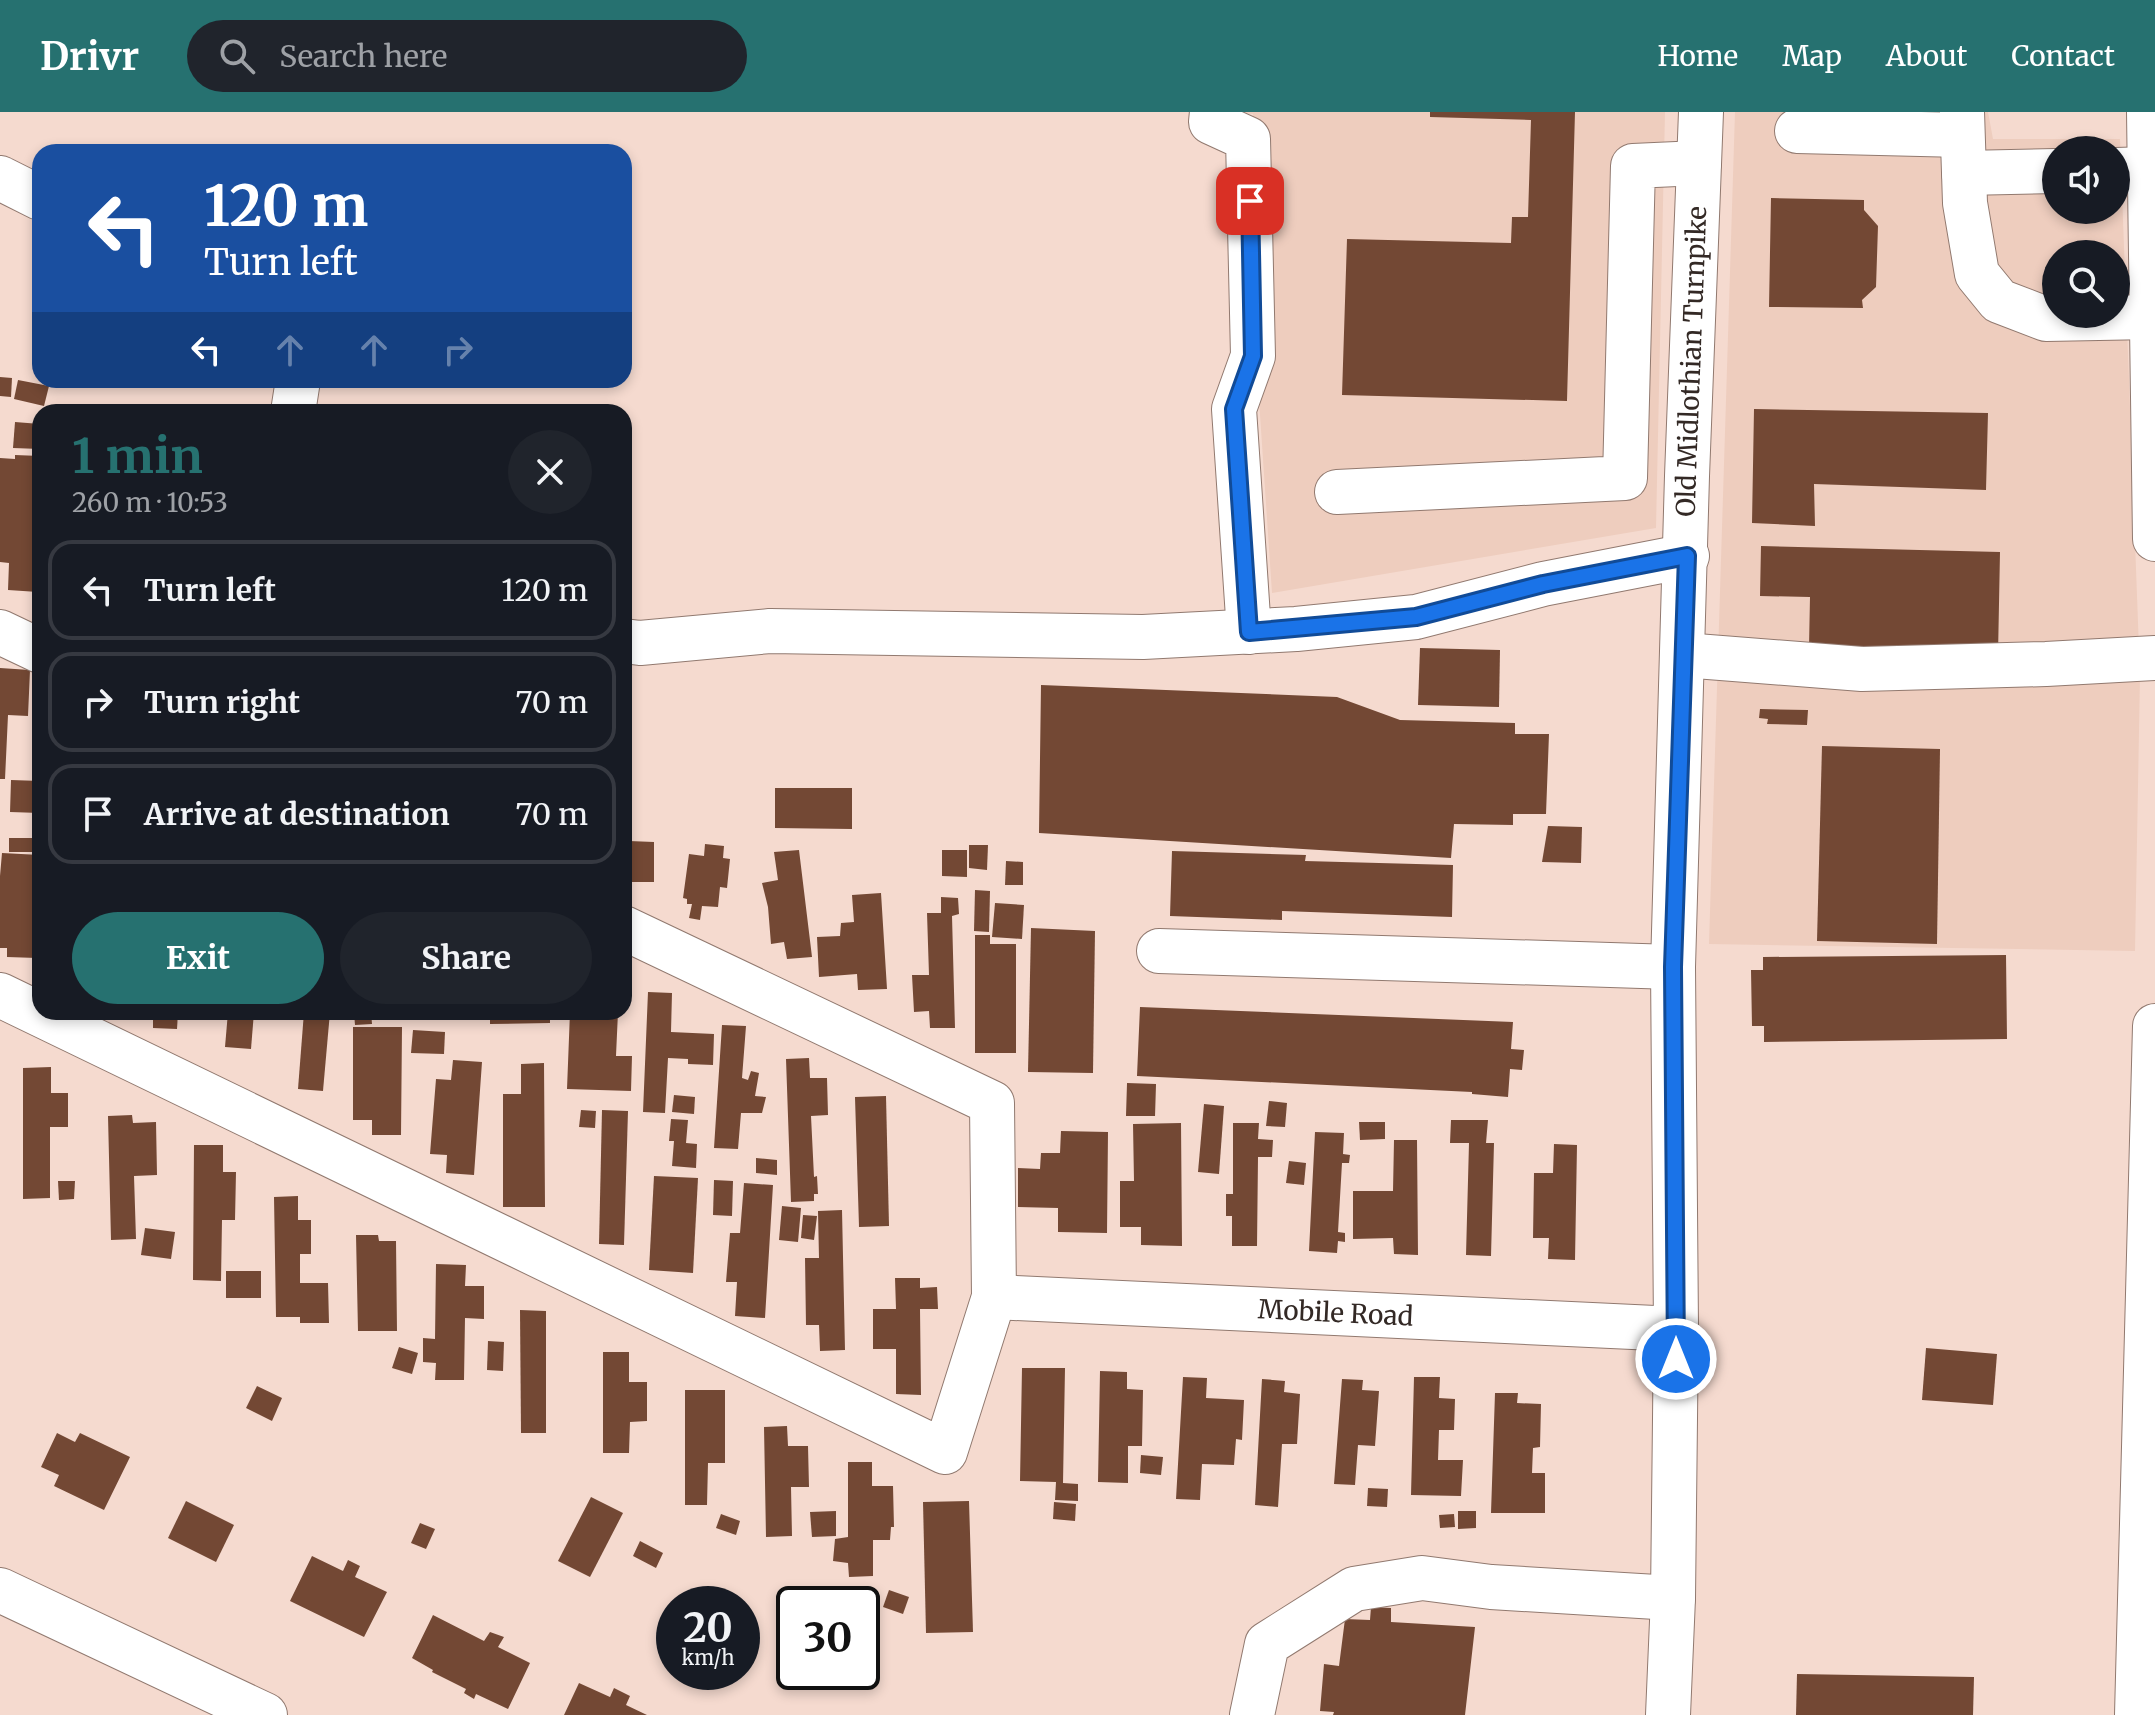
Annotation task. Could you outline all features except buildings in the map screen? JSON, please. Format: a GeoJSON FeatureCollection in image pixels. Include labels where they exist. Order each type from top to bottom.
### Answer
{"type":"FeatureCollection","features":[{"type":"Feature","properties":{"kind":"street"},"geometry":{"type":"LineString","coordinates":[[1212,112],[1211,122],[1248,139],[1253,356],[1234,409],[1249,632]]}},
{"type":"Feature","properties":{"kind":"street","name":"Old Midlothian Turnpike"},"geometry":{"type":"LineString","coordinates":[[1668,1715],[1673,1598],[1676,1329],[1673,967],[1701,112]]}},
{"type":"Feature","properties":{"kind":"street"},"geometry":{"type":"LineString","coordinates":[[2149,112],[2133,169],[2151,317],[2155,539]]}},
{"type":"Feature","properties":{"kind":"street"},"geometry":{"type":"LineString","coordinates":[[1797,131],[1963,140],[2042,166]]}},
{"type":"Feature","properties":{"kind":"street"},"geometry":{"type":"LineString","coordinates":[[1963,140],[1965,203],[1977,274],[1999,301],[2046,319],[2151,317]]}},
{"type":"Feature","properties":{"kind":"street"},"geometry":{"type":"LineString","coordinates":[[1337,492],[1625,478],[1633,166],[1699,163]]}},
{"type":"Feature","properties":{"kind":"street"},"geometry":{"type":"LineString","coordinates":[[0,178],[32,194]]}},
{"type":"Feature","properties":{"kind":"street"},"geometry":{"type":"LineString","coordinates":[[632,642],[770,631],[1143,637],[1249,632],[1416,617],[1543,584],[1687,556]]}},
{"type":"Feature","properties":{"kind":"street"},"geometry":{"type":"LineString","coordinates":[[0,632],[32,647]]}},
{"type":"Feature","properties":{"kind":"street"},"geometry":{"type":"LineString","coordinates":[[1683,655],[1862,669],[2155,658]]}},
{"type":"Feature","properties":{"kind":"street"},"geometry":{"type":"LineString","coordinates":[[52,1020],[945,1452],[994,1297],[992,1103],[632,932]]}},
{"type":"Feature","properties":{"kind":"street"},"geometry":{"type":"LineString","coordinates":[[1159,951],[1673,967]]}},
{"type":"Feature","properties":{"kind":"street"},"geometry":{"type":"LineString","coordinates":[[0,995],[32,1010]]}},
{"type":"Feature","properties":{"kind":"street"},"geometry":{"type":"LineString","coordinates":[[2137,1715],[2155,1026]]}},
{"type":"Feature","properties":{"kind":"street","name":"Mobile Road"},"geometry":{"type":"LineString","coordinates":[[994,1297],[1676,1329]]}},
{"type":"Feature","properties":{"kind":"street"},"geometry":{"type":"LineString","coordinates":[[1252,1715],[1267,1644],[1354,1589],[1422,1578],[1491,1587],[1673,1598]]}},
{"type":"Feature","properties":{"kind":"street"},"geometry":{"type":"LineString","coordinates":[[0,1590],[265,1715]]}},
{"type":"Feature","properties":{"kind":"shaded area"},"geometry":{"type":"Polygon","coordinates":[[[1231,112],[1665,112],[1656,528],[1272,593],[1258,385],[1253,114],[1231,112]]]}},
{"type":"Feature","properties":{"kind":"shaded area"},"geometry":{"type":"Polygon","coordinates":[[[1735,112],[1988,112],[1993,139],[2042,139],[2042,224],[2123,224],[2124,240],[2042,240],[2042,328],[2127,328],[2140,676],[2135,951],[1709,944],[1735,112]]]}},
{"type":"Feature","properties":{"kind":"route"},"geometry":{"type":"LineString","coordinates":[[1250,201],[1253,356],[1234,409],[1249,632],[1416,617],[1543,584],[1687,556],[1673,967],[1676,1359]]}}]}
